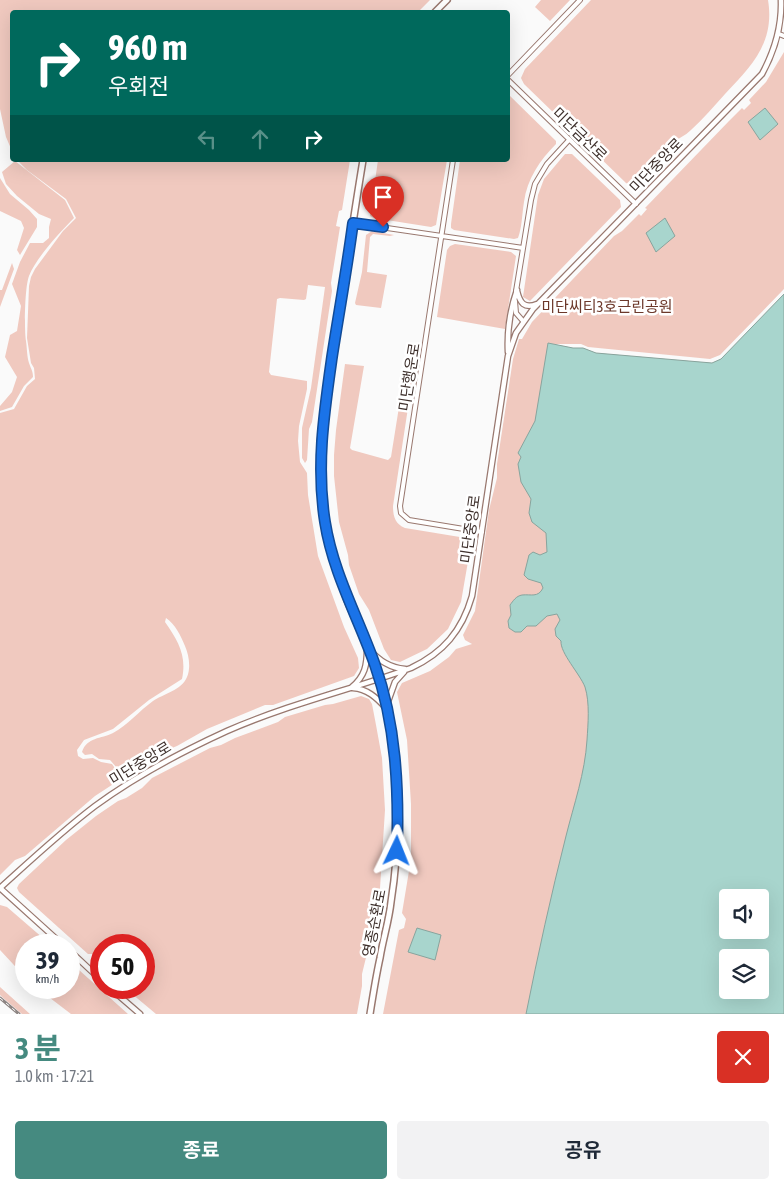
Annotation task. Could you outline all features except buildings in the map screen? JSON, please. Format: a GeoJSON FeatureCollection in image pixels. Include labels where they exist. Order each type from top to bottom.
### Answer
{"type":"FeatureCollection","features":[{"type":"Feature","properties":{"kind":"main road"},"geometry":{"type":"LineString","coordinates":[[438,10],[447,0]]}},
{"type":"Feature","properties":{"kind":"main road","name":"영종순환로"},"geometry":{"type":"LineString","coordinates":[[363,162],[322,427],[320,475],[325,523],[331,550],[348,601],[379,679],[386,708],[396,777],[398,813],[397,851],[391,903],[370,1014]]}},
{"type":"Feature","properties":{"kind":"street"},"geometry":{"type":"LineString","coordinates":[[510,72],[580,0]]}},
{"type":"Feature","properties":{"kind":"street","name":"미단중앙로"},"geometry":{"type":"LineString","coordinates":[[0,888],[96,805],[188,749],[239,726],[299,704],[408,669],[425,662],[447,644],[462,622],[472,596],[508,356],[516,333],[523,321],[538,304],[762,74],[772,57],[781,35],[781,0]]}},
{"type":"Feature","properties":{"kind":"street","name":"미단금산로"},"geometry":{"type":"LineString","coordinates":[[510,82],[636,204]]}},
{"type":"Feature","properties":{"kind":"street"},"geometry":{"type":"LineString","coordinates":[[508,356],[507,337],[511,308],[535,184],[547,164],[569,140]]}},
{"type":"Feature","properties":{"kind":"street","name":"미단행운로"},"geometry":{"type":"LineString","coordinates":[[453,162],[400,506],[401,513],[408,520],[482,532]]}},
{"type":"Feature","properties":{"kind":"street"},"geometry":{"type":"LineString","coordinates":[[353,223],[523,248]]}},
{"type":"Feature","properties":{"kind":"street"},"geometry":{"type":"LineString","coordinates":[[516,290],[523,305],[538,304]]}},
{"type":"Feature","properties":{"kind":"street"},"geometry":{"type":"LineString","coordinates":[[516,290],[515,309],[517,316],[523,321]]}},
{"type":"Feature","properties":{"kind":"street"},"geometry":{"type":"LineString","coordinates":[[367,646],[373,654],[392,667],[408,669]]}},
{"type":"Feature","properties":{"kind":"street"},"geometry":{"type":"LineString","coordinates":[[351,688],[360,680],[365,670],[367,646]]}},
{"type":"Feature","properties":{"kind":"street"},"geometry":{"type":"LineString","coordinates":[[351,688],[373,695],[386,708],[395,682],[408,669]]}},
{"type":"Feature","properties":{"kind":"street"},"geometry":{"type":"LineString","coordinates":[[0,888],[51,934]]}},
{"type":"Feature","properties":{"kind":"street"},"geometry":{"type":"LineString","coordinates":[[80,960],[90,970]]}},
{"type":"Feature","properties":{"kind":"street"},"geometry":{"type":"LineString","coordinates":[[123,999],[140,1014]]}},
{"type":"Feature","properties":{"kind":"green space"},"geometry":{"type":"Polygon","coordinates":[[[0,0],[430,0],[420,10],[10,10],[10,146],[0,109],[0,0]]]}},
{"type":"Feature","properties":{"kind":"green space"},"geometry":{"type":"Polygon","coordinates":[[[541,0],[570,0],[550,21],[535,7],[541,0]]]}},
{"type":"Feature","properties":{"kind":"green space"},"geometry":{"type":"Polygon","coordinates":[[[591,0],[768,0],[769,15],[765,41],[752,63],[700,121],[689,132],[672,144],[646,179],[635,187],[626,183],[524,84],[521,78],[525,69],[591,0]]]}},
{"type":"Feature","properties":{"kind":"green space","name":"미단씨티3호근린공원"},"geometry":{"type":"Polygon","coordinates":[[[784,52],[784,289],[720,355],[710,359],[588,347],[581,344],[554,344],[583,348],[596,353],[712,363],[721,359],[784,294],[708,618],[760,889],[719,889],[719,939],[769,939],[769,936],[784,1014],[383,1014],[399,930],[404,928],[406,919],[402,913],[411,859],[411,804],[407,740],[397,692],[402,683],[430,671],[449,657],[456,649],[472,644],[465,640],[463,635],[475,611],[489,510],[497,478],[497,464],[513,359],[519,339],[522,339],[532,322],[614,236],[622,231],[639,214],[641,216],[647,209],[645,208],[729,121],[742,108],[744,110],[751,103],[749,100],[766,82],[784,52]]]}},
{"type":"Feature","properties":{"kind":"green space"},"geometry":{"type":"Polygon","coordinates":[[[510,96],[556,141],[556,144],[540,163],[528,185],[518,238],[454,230],[451,228],[460,162],[510,162],[510,96]]]}},
{"type":"Feature","properties":{"kind":"green space"},"geometry":{"type":"Polygon","coordinates":[[[565,154],[572,154],[620,200],[621,207],[530,301],[523,297],[538,195],[544,179],[565,154]]]}},
{"type":"Feature","properties":{"kind":"green space"},"geometry":{"type":"Polygon","coordinates":[[[16,162],[65,200],[74,218],[43,253],[29,276],[26,298],[25,335],[33,377],[24,386],[12,407],[0,411],[0,406],[12,392],[17,377],[5,357],[10,335],[17,331],[21,306],[12,284],[20,262],[30,243],[43,243],[49,238],[51,219],[39,214],[17,196],[6,184],[2,172],[16,162]]]}},
{"type":"Feature","properties":{"kind":"green space"},"geometry":{"type":"Polygon","coordinates":[[[19,162],[350,162],[342,210],[339,211],[336,226],[340,227],[331,283],[332,291],[312,422],[309,429],[307,460],[305,463],[302,458],[302,428],[311,388],[325,287],[308,285],[306,299],[304,300],[277,299],[269,372],[271,375],[307,381],[299,426],[300,462],[307,473],[308,495],[318,556],[344,627],[358,658],[359,668],[354,676],[273,705],[265,705],[207,729],[177,746],[157,754],[124,776],[110,760],[99,759],[92,754],[85,755],[82,752],[84,747],[91,741],[118,730],[153,701],[177,688],[185,681],[189,670],[188,653],[177,630],[166,618],[165,622],[174,636],[182,655],[182,679],[149,700],[113,729],[84,740],[77,750],[78,756],[83,759],[93,758],[112,764],[121,779],[95,796],[25,856],[15,860],[0,875],[0,413],[14,409],[27,386],[35,379],[27,338],[31,277],[63,231],[76,218],[66,199],[19,162]]]}},
{"type":"Feature","properties":{"kind":"green space"},"geometry":{"type":"Polygon","coordinates":[[[378,162],[447,162],[436,225],[431,227],[370,216],[378,162]]]}},
{"type":"Feature","properties":{"kind":"green space"},"geometry":{"type":"Polygon","coordinates":[[[0,178],[10,194],[37,219],[37,227],[20,255],[17,250],[24,228],[21,221],[0,211],[0,178]]]}},
{"type":"Feature","properties":{"kind":"green space"},"geometry":{"type":"Polygon","coordinates":[[[372,231],[394,235],[373,234],[370,237],[367,272],[387,275],[381,308],[356,305],[355,303],[362,272],[366,235],[372,231]]]}},
{"type":"Feature","properties":{"kind":"green space"},"geometry":{"type":"Polygon","coordinates":[[[455,244],[511,252],[516,256],[505,329],[437,317],[447,250],[455,244]]]}},
{"type":"Feature","properties":{"kind":"green space"},"geometry":{"type":"Polygon","coordinates":[[[12,263],[14,269],[0,307],[0,290],[2,290],[12,263]]]}},
{"type":"Feature","properties":{"kind":"green space"},"geometry":{"type":"Polygon","coordinates":[[[408,361],[415,362],[393,506],[394,516],[397,522],[405,528],[466,538],[470,539],[471,544],[461,602],[448,629],[427,649],[400,662],[391,660],[384,649],[369,610],[359,594],[349,565],[339,522],[334,476],[334,455],[345,364],[364,366],[350,448],[388,460],[391,457],[406,363],[408,361]]]}},
{"type":"Feature","properties":{"kind":"green space"},"geometry":{"type":"Polygon","coordinates":[[[361,696],[369,699],[372,704],[382,758],[385,810],[379,904],[362,974],[357,1014],[156,1014],[138,999],[155,999],[155,934],[90,934],[90,954],[88,954],[80,947],[80,934],[66,934],[19,892],[17,888],[19,884],[66,840],[96,816],[142,788],[152,778],[210,748],[278,722],[285,717],[361,696]]]}},
{"type":"Feature","properties":{"kind":"green space"},"geometry":{"type":"Polygon","coordinates":[[[0,905],[7,907],[38,934],[15,934],[15,966],[0,950],[0,905]]]}},
{"type":"Feature","properties":{"kind":"green space"},"geometry":{"type":"Polygon","coordinates":[[[80,971],[90,980],[90,999],[111,999],[128,1014],[71,1014],[51,999],[80,999],[80,971]]]}},
{"type":"Feature","properties":{"kind":"green space"},"geometry":{"type":"Polygon","coordinates":[[[0,987],[30,1014],[22,1014],[2,997],[0,995],[0,987]]]}},
{"type":"Feature","properties":{"kind":"shaded area"},"geometry":{"type":"Polygon","coordinates":[[[765,108],[778,124],[760,140],[748,122],[765,108]]]}},
{"type":"Feature","properties":{"kind":"shaded area"},"geometry":{"type":"Polygon","coordinates":[[[665,218],[675,236],[656,252],[646,233],[665,218]]]}},
{"type":"Feature","properties":{"kind":"shaded area"},"geometry":{"type":"Polygon","coordinates":[[[784,294],[784,1014],[526,1014],[550,902],[582,776],[588,720],[588,700],[585,687],[567,657],[561,641],[556,636],[555,629],[560,620],[557,614],[547,616],[536,626],[527,626],[521,632],[515,632],[509,628],[508,621],[511,615],[510,605],[518,596],[534,595],[543,588],[541,583],[528,579],[524,575],[529,555],[533,552],[540,555],[547,552],[546,533],[532,522],[529,513],[531,499],[521,482],[518,464],[521,457],[518,453],[535,421],[548,343],[583,348],[596,353],[712,363],[721,359],[784,294]]]}},
{"type":"Feature","properties":{"kind":"shaded area"},"geometry":{"type":"Polygon","coordinates":[[[417,928],[441,935],[435,960],[408,952],[417,928]]]}},
{"type":"Feature","properties":{"kind":"railway"},"geometry":{"type":"LineString","coordinates":[[0,998],[19,1014]]}},
{"type":"Feature","properties":{"kind":"route"},"geometry":{"type":"LineString","coordinates":[[383,227],[353,223],[322,427],[320,475],[325,523],[331,550],[348,601],[374,664],[383,694],[392,741],[398,795],[397,851]]}}]}
